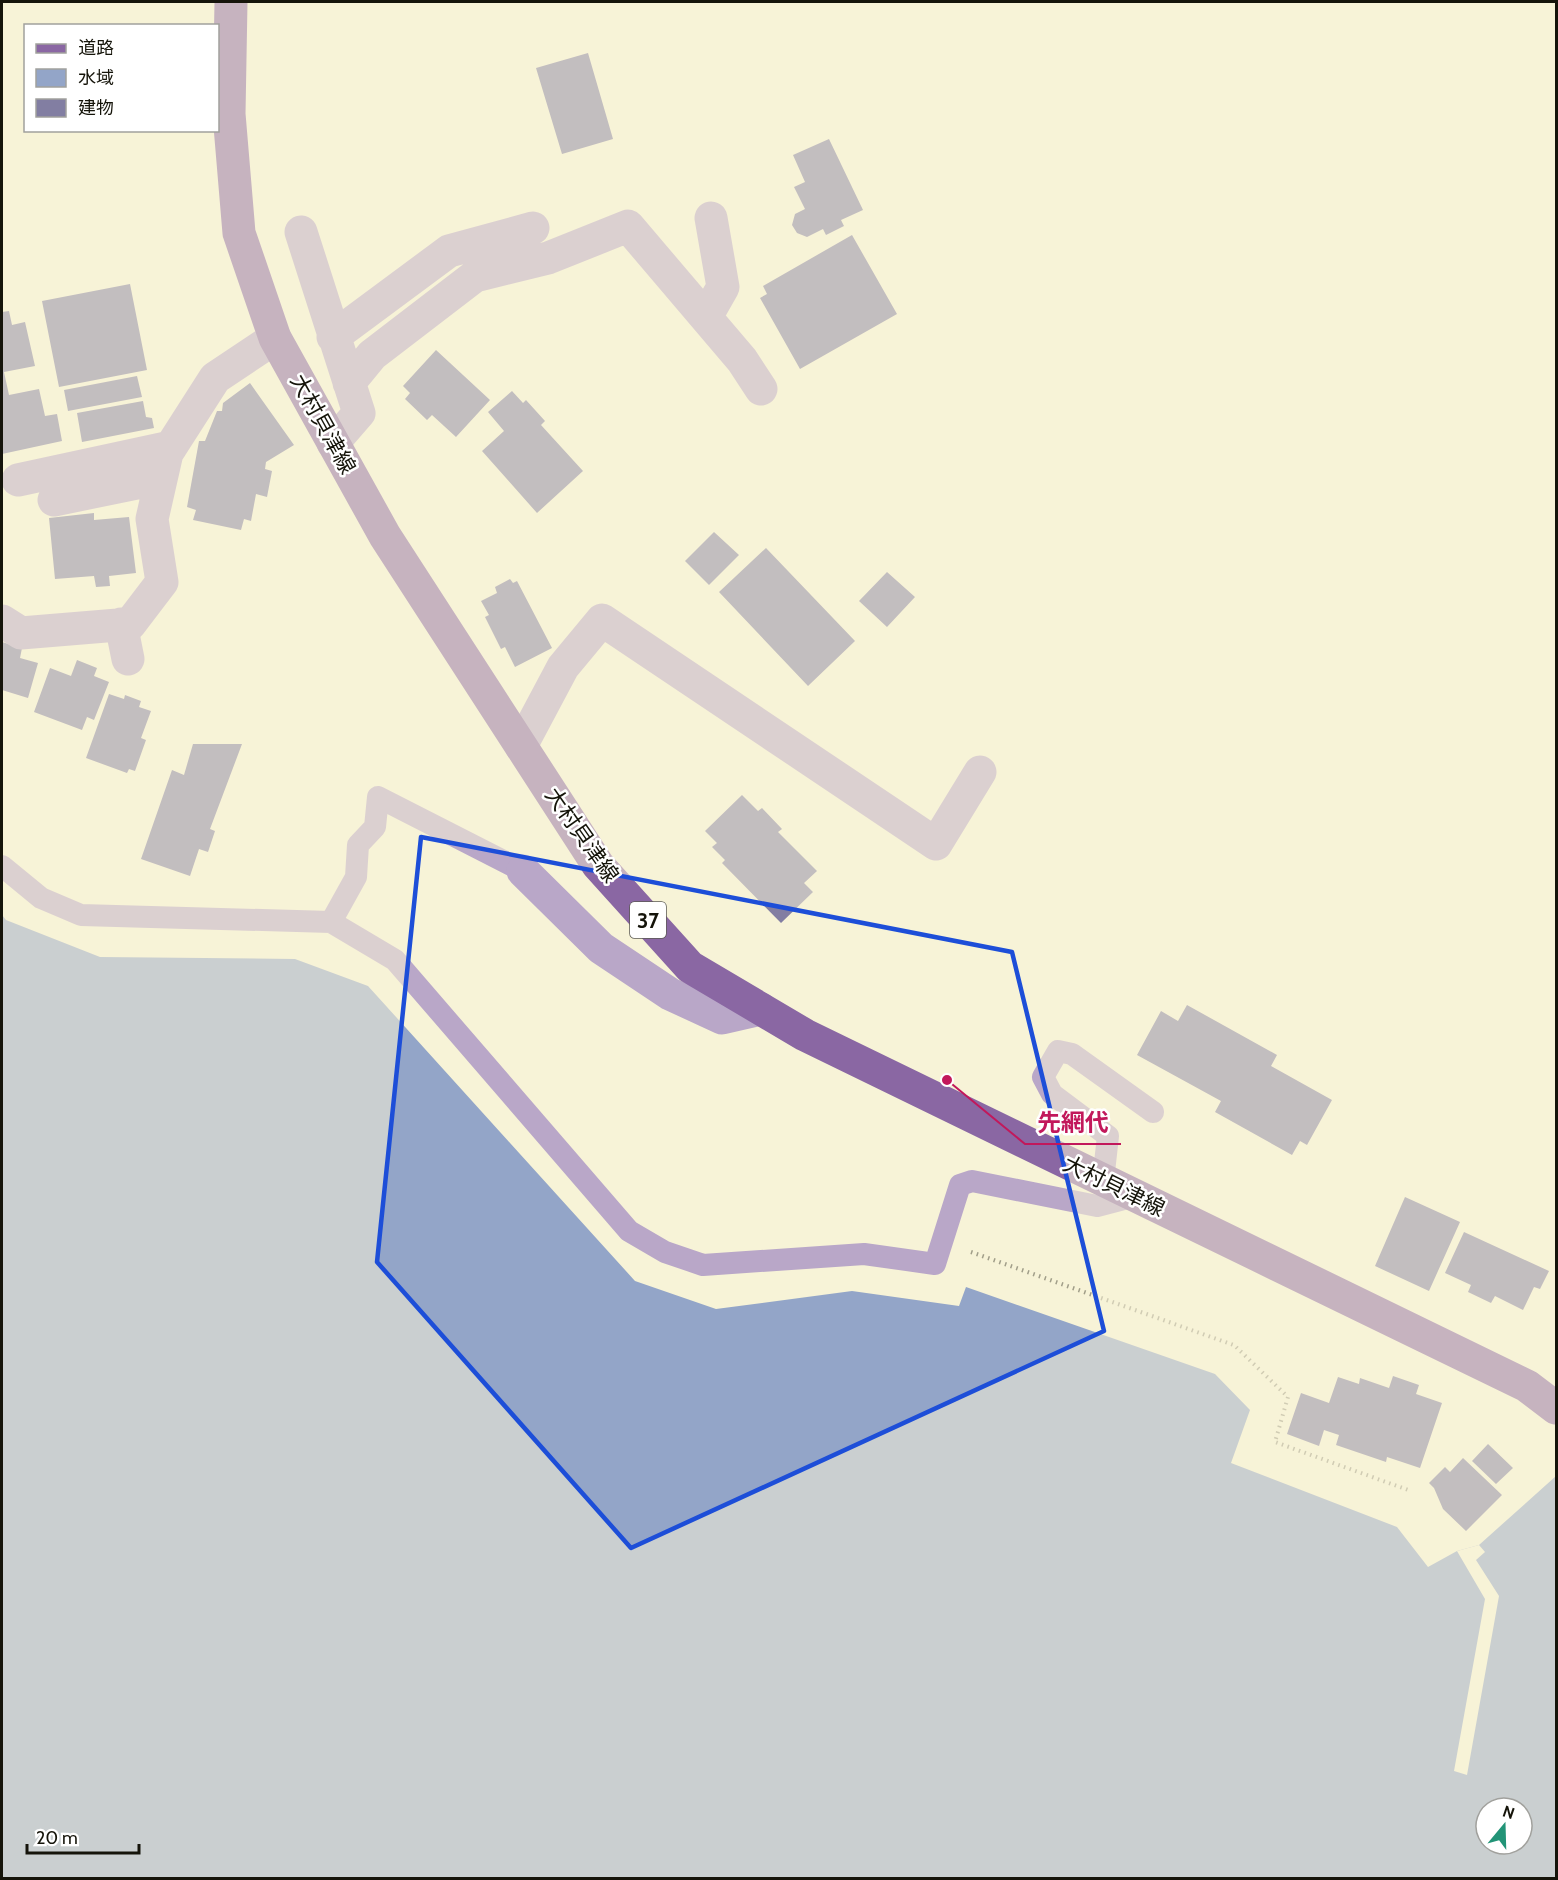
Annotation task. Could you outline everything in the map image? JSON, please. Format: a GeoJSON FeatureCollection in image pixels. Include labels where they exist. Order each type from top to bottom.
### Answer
{"type":"FeatureCollection","features":[{"type":"Feature","properties":{"kind":"main road","name":"大村貝津線"},"geometry":{"type":"LineString","coordinates":[[231,2],[229,114],[239,233],[275,338],[385,536],[598,865],[690,967],[805,1035],[1527,1386],[1557,1408]]}},
{"type":"Feature","properties":{"kind":"street"},"geometry":{"type":"LineString","coordinates":[[706,317],[723,287],[711,218]]}},
{"type":"Feature","properties":{"kind":"street"},"geometry":{"type":"LineString","coordinates":[[349,383],[372,355],[475,276],[548,258],[628,225],[742,360],[761,389]]}},
{"type":"Feature","properties":{"kind":"street"},"geometry":{"type":"LineString","coordinates":[[333,337],[449,251],[533,228]]}},
{"type":"Feature","properties":{"kind":"street"},"geometry":{"type":"LineString","coordinates":[[301,232],[359,413],[333,443]]}},
{"type":"Feature","properties":{"kind":"street"},"geometry":{"type":"LineString","coordinates":[[2,621],[21,633],[130,624],[162,582],[152,519],[171,447],[215,378],[275,338]]}},
{"type":"Feature","properties":{"kind":"street"},"geometry":{"type":"LineString","coordinates":[[18,480],[171,447]]}},
{"type":"Feature","properties":{"kind":"street"},"geometry":{"type":"LineString","coordinates":[[54,500],[161,478]]}},
{"type":"Feature","properties":{"kind":"street"},"geometry":{"type":"LineString","coordinates":[[521,746],[564,667],[602,620],[936,844],[980,772]]}},
{"type":"Feature","properties":{"kind":"street"},"geometry":{"type":"LineString","coordinates":[[121,624],[128,659]]}},
{"type":"Feature","properties":{"kind":"street"},"geometry":{"type":"LineString","coordinates":[[523,871],[601,948],[670,994],[722,1018],[761,1009]]}},
{"type":"Feature","properties":{"kind":"lane"},"geometry":{"type":"LineString","coordinates":[[331,922],[356,877],[358,845],[375,827],[378,797],[523,871]]}},
{"type":"Feature","properties":{"kind":"lane"},"geometry":{"type":"LineString","coordinates":[[2,866],[41,898],[81,915],[331,922],[395,960],[629,1231],[665,1252],[703,1265],[864,1254],[935,1263],[960,1185],[972,1181],[1097,1206],[1135,1197]]}},
{"type":"Feature","properties":{"kind":"lane"},"geometry":{"type":"LineString","coordinates":[[1103,1181],[1108,1136],[1052,1094],[1043,1077],[1058,1051],[1072,1054],[1153,1112]]}},
{"type":"Feature","properties":{"kind":"path"},"geometry":{"type":"LineString","coordinates":[[942,1242],[1234,1344],[1288,1397],[1275,1442],[1411,1491]]}},
{"type":"Feature","properties":{"kind":"highlighted area"},"geometry":{"type":"Polygon","coordinates":[[[421,837],[1012,952],[1104,1331],[631,1548],[377,1262],[421,837]]]}},
{"type":"Feature","properties":{"kind":"water"},"geometry":{"type":"Polygon","coordinates":[[[2,915],[6,920],[100,957],[295,959],[368,986],[635,1281],[716,1309],[852,1291],[959,1306],[966,1287],[1215,1374],[1250,1410],[1231,1463],[1397,1527],[1428,1567],[1457,1551],[1479,1545],[1556,1476],[1556,1878],[2,1878],[2,915]]]}},
{"type":"Feature","properties":{"kind":"pier"},"geometry":{"type":"Polygon","coordinates":[[[1479,1545],[1485,1552],[1476,1560],[1499,1596],[1467,1775],[1454,1771],[1485,1599],[1457,1551],[1479,1545]]]}},
{"type":"Feature","properties":{"kind":"building"},"geometry":{"type":"Polygon","coordinates":[[[588,53],[613,139],[562,154],[536,68],[588,53]]]}},
{"type":"Feature","properties":{"kind":"building"},"geometry":{"type":"Polygon","coordinates":[[[829,139],[863,210],[841,220],[844,226],[826,235],[823,229],[807,237],[797,233],[792,225],[795,214],[805,209],[794,187],[805,182],[793,155],[829,139]]]}},
{"type":"Feature","properties":{"kind":"building"},"geometry":{"type":"Polygon","coordinates":[[[852,235],[897,314],[800,369],[760,298],[767,294],[763,286],[852,235]]]}},
{"type":"Feature","properties":{"kind":"building"},"geometry":{"type":"Polygon","coordinates":[[[130,284],[147,370],[59,387],[42,301],[130,284]]]}},
{"type":"Feature","properties":{"kind":"building"},"geometry":{"type":"Polygon","coordinates":[[[9,311],[12,325],[25,322],[35,366],[4,372],[9,395],[39,389],[45,416],[57,414],[62,441],[2,454],[2,312],[9,311]]]}},
{"type":"Feature","properties":{"kind":"building"},"geometry":{"type":"Polygon","coordinates":[[[436,350],[490,400],[456,437],[432,415],[427,420],[405,399],[410,393],[403,386],[436,350]]]}},
{"type":"Feature","properties":{"kind":"building"},"geometry":{"type":"Polygon","coordinates":[[[137,376],[142,397],[68,411],[64,390],[137,376]]]}},
{"type":"Feature","properties":{"kind":"building"},"geometry":{"type":"Polygon","coordinates":[[[250,383],[294,445],[266,462],[265,469],[272,471],[267,497],[256,494],[251,521],[244,519],[241,530],[193,520],[196,510],[187,507],[199,441],[205,441],[217,411],[222,411],[223,403],[250,383]]]}},
{"type":"Feature","properties":{"kind":"building"},"geometry":{"type":"Polygon","coordinates":[[[512,391],[523,403],[526,400],[545,421],[541,425],[583,471],[537,513],[482,451],[504,431],[488,412],[512,391]]]}},
{"type":"Feature","properties":{"kind":"building"},"geometry":{"type":"Polygon","coordinates":[[[143,401],[146,417],[152,418],[154,428],[82,442],[77,413],[143,401]]]}},
{"type":"Feature","properties":{"kind":"building"},"geometry":{"type":"Polygon","coordinates":[[[94,513],[94,520],[129,517],[136,573],[109,576],[110,586],[96,587],[94,576],[55,579],[49,518],[94,513]]]}},
{"type":"Feature","properties":{"kind":"building"},"geometry":{"type":"Polygon","coordinates":[[[714,532],[739,555],[709,585],[685,561],[714,532]]]}},
{"type":"Feature","properties":{"kind":"building"},"geometry":{"type":"Polygon","coordinates":[[[766,548],[855,641],[808,686],[719,592],[766,548]]]}},
{"type":"Feature","properties":{"kind":"building"},"geometry":{"type":"Polygon","coordinates":[[[887,572],[915,597],[887,627],[859,601],[887,572]]]}},
{"type":"Feature","properties":{"kind":"building"},"geometry":{"type":"Polygon","coordinates":[[[510,579],[513,583],[517,581],[552,648],[515,667],[505,647],[501,649],[485,617],[489,615],[481,601],[497,593],[495,587],[510,579]]]}},
{"type":"Feature","properties":{"kind":"building"},"geometry":{"type":"Polygon","coordinates":[[[2,642],[22,648],[20,658],[38,663],[28,698],[2,690],[2,642]]]}},
{"type":"Feature","properties":{"kind":"building"},"geometry":{"type":"Polygon","coordinates":[[[77,660],[97,668],[94,676],[109,682],[94,720],[87,717],[82,730],[34,712],[50,668],[71,676],[77,660]]]}},
{"type":"Feature","properties":{"kind":"building"},"geometry":{"type":"Polygon","coordinates":[[[109,694],[124,699],[125,695],[141,701],[139,707],[151,711],[141,738],[146,740],[135,771],[129,769],[127,773],[86,758],[109,694]]]}},
{"type":"Feature","properties":{"kind":"building"},"geometry":{"type":"Polygon","coordinates":[[[193,744],[242,744],[210,829],[215,831],[208,852],[199,849],[190,876],[141,859],[172,770],[184,775],[193,744]]]}},
{"type":"Feature","properties":{"kind":"building"},"geometry":{"type":"Polygon","coordinates":[[[742,795],[758,811],[762,808],[782,829],[778,832],[817,871],[804,883],[813,892],[781,923],[722,863],[725,860],[712,847],[717,843],[705,831],[742,795]]]}},
{"type":"Feature","properties":{"kind":"building"},"geometry":{"type":"Polygon","coordinates":[[[1187,1005],[1277,1055],[1271,1066],[1332,1100],[1307,1145],[1300,1141],[1292,1155],[1215,1112],[1221,1101],[1137,1055],[1161,1011],[1178,1021],[1187,1005]]]}},
{"type":"Feature","properties":{"kind":"building"},"geometry":{"type":"Polygon","coordinates":[[[1405,1197],[1460,1222],[1429,1291],[1375,1266],[1405,1197]]]}},
{"type":"Feature","properties":{"kind":"building"},"geometry":{"type":"Polygon","coordinates":[[[1464,1232],[1549,1271],[1540,1289],[1534,1287],[1523,1310],[1495,1296],[1491,1303],[1468,1292],[1471,1285],[1445,1273],[1464,1232]]]}},
{"type":"Feature","properties":{"kind":"building"},"geometry":{"type":"Polygon","coordinates":[[[1393,1376],[1419,1385],[1416,1394],[1442,1403],[1420,1468],[1387,1457],[1386,1462],[1336,1445],[1339,1435],[1324,1430],[1319,1446],[1287,1434],[1301,1393],[1329,1403],[1338,1377],[1359,1384],[1360,1378],[1389,1388],[1393,1376]]]}},
{"type":"Feature","properties":{"kind":"building"},"geometry":{"type":"Polygon","coordinates":[[[1488,1444],[1513,1468],[1496,1484],[1472,1461],[1488,1444]]]}},
{"type":"Feature","properties":{"kind":"building"},"geometry":{"type":"Polygon","coordinates":[[[1463,1458],[1502,1495],[1466,1531],[1443,1509],[1434,1488],[1429,1483],[1445,1467],[1450,1472],[1463,1458]]]}},
{"type":"Feature","properties":{"kind":"place","name":"先網代"},"geometry":{"type":"Point","coordinates":[947,1080]}}]}
